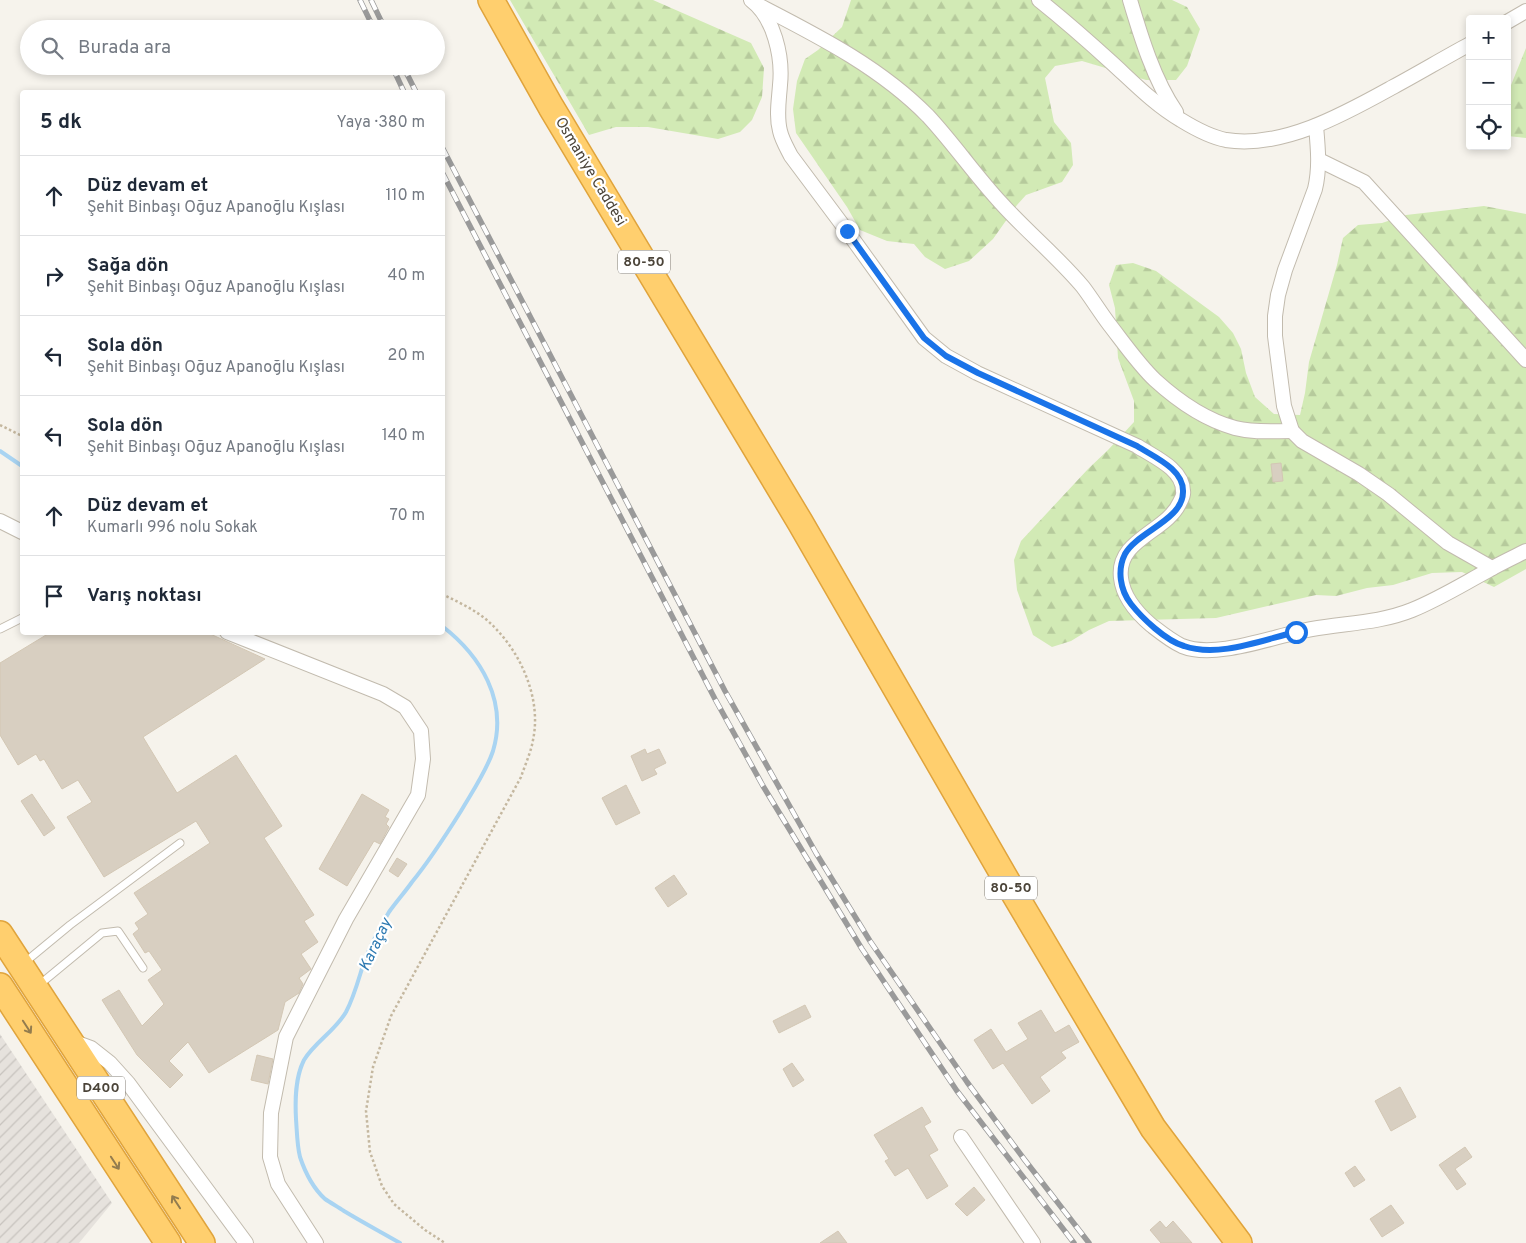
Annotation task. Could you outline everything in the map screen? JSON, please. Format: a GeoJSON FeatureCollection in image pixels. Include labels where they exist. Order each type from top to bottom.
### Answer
{"type":"FeatureCollection","features":[{"type":"Feature","properties":{"kind":"highway"},"geometry":{"type":"LineString","coordinates":[[485,0],[553,126],[1143,1131],[1224,1243]]}},
{"type":"Feature","properties":{"kind":"highway","name":"Osmaniye Caddesi"},"geometry":{"type":"LineString","coordinates":[[491,0],[551,108],[800,522],[1010,887],[1153,1128],[1239,1243]]}},
{"type":"Feature","properties":{"kind":"highway","name":"D400"},"geometry":{"type":"LineString","coordinates":[[0,934],[202,1243]]}},
{"type":"Feature","properties":{"kind":"highway","name":"D400"},"geometry":{"type":"LineString","coordinates":[[0,986],[168,1243]]}},
{"type":"Feature","properties":{"kind":"street"},"geometry":{"type":"LineString","coordinates":[[1039,0],[1091,43],[1156,102],[1181,120],[1211,135],[1226,140],[1268,139],[1300,132],[1316,126],[1360,105],[1466,46]]}},
{"type":"Feature","properties":{"kind":"street"},"geometry":{"type":"LineString","coordinates":[[1130,0],[1137,25],[1159,81],[1181,120]]}},
{"type":"Feature","properties":{"kind":"street"},"geometry":{"type":"LineString","coordinates":[[753,2],[768,22],[776,40],[780,70],[778,117],[784,144],[924,338],[946,356],[978,373],[1137,446],[1161,461],[1176,473],[1183,482],[1184,494],[1176,510],[1126,552],[1120,568],[1121,581],[1127,599],[1141,617],[1161,633],[1183,646],[1204,650],[1224,649],[1296,632],[1390,618],[1441,597],[1526,551]]}},
{"type":"Feature","properties":{"kind":"street"},"geometry":{"type":"LineString","coordinates":[[753,2],[839,48],[897,89],[927,115],[996,198],[1083,288],[1154,379],[1192,409],[1227,425],[1252,431],[1292,431]]}},
{"type":"Feature","properties":{"kind":"street"},"geometry":{"type":"LineString","coordinates":[[1511,20],[1526,11]]}},
{"type":"Feature","properties":{"kind":"street"},"geometry":{"type":"LineString","coordinates":[[1316,126],[1319,160],[1318,177],[1286,270],[1278,296],[1275,316],[1278,367],[1284,406],[1292,431],[1302,441],[1359,474],[1388,494],[1448,543],[1492,568]]}},
{"type":"Feature","properties":{"kind":"street"},"geometry":{"type":"LineString","coordinates":[[1319,160],[1364,182],[1526,360]]}},
{"type":"Feature","properties":{"kind":"street"},"geometry":{"type":"LineString","coordinates":[[0,521],[20,531]]}},
{"type":"Feature","properties":{"kind":"street"},"geometry":{"type":"LineString","coordinates":[[235,635],[384,694],[405,708],[421,732],[423,759],[418,795],[346,919],[286,1037],[272,1113],[270,1158],[278,1184],[316,1243]]}},
{"type":"Feature","properties":{"kind":"street"},"geometry":{"type":"LineString","coordinates":[[70,1040],[91,1048],[110,1063],[128,1083],[246,1243]]}},
{"type":"Feature","properties":{"kind":"street"},"geometry":{"type":"LineString","coordinates":[[961,1137],[1033,1243]]}},
{"type":"Feature","properties":{"kind":"lane"},"geometry":{"type":"LineString","coordinates":[[0,629],[20,619]]}},
{"type":"Feature","properties":{"kind":"lane"},"geometry":{"type":"LineString","coordinates":[[20,965],[180,843]]}},
{"type":"Feature","properties":{"kind":"lane"},"geometry":{"type":"LineString","coordinates":[[36,988],[102,933],[118,931],[143,968]]}},
{"type":"Feature","properties":{"kind":"path"},"geometry":{"type":"LineString","coordinates":[[0,425],[20,435]]}},
{"type":"Feature","properties":{"kind":"path"},"geometry":{"type":"LineString","coordinates":[[445,596],[466,606],[488,622],[509,645],[529,680],[536,707],[534,740],[521,777],[391,1016],[373,1067],[366,1111],[370,1152],[382,1186],[394,1204],[425,1230],[445,1243]]}},
{"type":"Feature","properties":{"kind":"shaded area"},"geometry":{"type":"Polygon","coordinates":[[[0,1034],[112,1203],[79,1243],[0,1243],[0,1034]]]}},
{"type":"Feature","properties":{"kind":"green space"},"geometry":{"type":"Polygon","coordinates":[[[510,0],[653,0],[751,43],[764,68],[762,97],[752,120],[740,132],[718,139],[648,127],[616,127],[589,135],[510,0]]]}},
{"type":"Feature","properties":{"kind":"green space"},"geometry":{"type":"Polygon","coordinates":[[[851,0],[1172,0],[1187,7],[1200,29],[1187,66],[1176,80],[1146,80],[1082,61],[1055,66],[1045,78],[1054,122],[1071,143],[1073,165],[1062,182],[1026,195],[993,239],[969,261],[945,269],[925,257],[914,244],[887,241],[860,230],[847,207],[796,133],[793,109],[797,81],[805,59],[818,50],[842,27],[851,0]]]}},
{"type":"Feature","properties":{"kind":"green space"},"geometry":{"type":"Polygon","coordinates":[[[1526,48],[1526,138],[1511,136],[1511,85],[1526,48]]]}},
{"type":"Feature","properties":{"kind":"green space"},"geometry":{"type":"Polygon","coordinates":[[[1484,206],[1526,214],[1526,569],[1494,587],[1462,572],[1432,573],[1393,585],[1367,588],[1336,596],[1316,595],[1216,618],[1109,621],[1071,641],[1052,647],[1033,635],[1017,590],[1014,560],[1021,541],[1134,422],[1134,401],[1118,358],[1115,308],[1109,285],[1116,265],[1133,263],[1156,271],[1219,317],[1233,333],[1241,349],[1246,373],[1255,397],[1274,414],[1300,415],[1309,362],[1343,238],[1358,225],[1382,223],[1406,215],[1484,206]]]}},
{"type":"Feature","properties":{"kind":"building"},"geometry":{"type":"Polygon","coordinates":[[[1281,463],[1283,481],[1273,482],[1271,464],[1281,463]]]}},
{"type":"Feature","properties":{"kind":"building"},"geometry":{"type":"Polygon","coordinates":[[[46,635],[213,635],[265,659],[143,737],[177,793],[236,755],[282,826],[264,838],[314,915],[304,921],[318,942],[301,954],[311,969],[299,978],[303,984],[299,993],[285,1002],[278,1030],[209,1073],[188,1042],[169,1061],[183,1075],[170,1088],[137,1055],[102,1000],[119,990],[142,1026],[164,1004],[148,980],[162,970],[149,951],[145,953],[133,934],[139,929],[135,923],[148,914],[134,893],[210,843],[196,821],[104,877],[67,817],[92,802],[78,780],[62,789],[44,759],[40,761],[36,754],[18,765],[0,735],[0,663],[46,635]]]}},
{"type":"Feature","properties":{"kind":"building"},"geometry":{"type":"Polygon","coordinates":[[[645,749],[647,754],[659,749],[666,763],[654,769],[657,774],[642,781],[631,756],[645,749]]]}},
{"type":"Feature","properties":{"kind":"building"},"geometry":{"type":"Polygon","coordinates":[[[626,785],[640,813],[616,825],[602,798],[626,785]]]}},
{"type":"Feature","properties":{"kind":"building"},"geometry":{"type":"Polygon","coordinates":[[[32,794],[55,828],[44,836],[21,801],[32,794]]]}},
{"type":"Feature","properties":{"kind":"building"},"geometry":{"type":"Polygon","coordinates":[[[362,794],[389,810],[385,817],[389,819],[386,824],[389,827],[380,844],[374,841],[347,886],[319,869],[362,794]]]}},
{"type":"Feature","properties":{"kind":"building"},"geometry":{"type":"Polygon","coordinates":[[[397,858],[407,864],[398,877],[389,871],[397,858]]]}},
{"type":"Feature","properties":{"kind":"building"},"geometry":{"type":"Polygon","coordinates":[[[674,875],[687,894],[668,907],[655,888],[674,875]]]}},
{"type":"Feature","properties":{"kind":"building"},"geometry":{"type":"Polygon","coordinates":[[[805,1005],[811,1017],[779,1033],[773,1021],[805,1005]]]}},
{"type":"Feature","properties":{"kind":"building"},"geometry":{"type":"Polygon","coordinates":[[[1041,1010],[1055,1033],[1069,1025],[1079,1042],[1061,1052],[1066,1058],[1040,1077],[1050,1091],[1032,1104],[1003,1063],[993,1069],[974,1040],[991,1029],[1006,1052],[1028,1039],[1018,1023],[1041,1010]]]}},
{"type":"Feature","properties":{"kind":"building"},"geometry":{"type":"Polygon","coordinates":[[[257,1055],[273,1059],[268,1084],[251,1080],[257,1055]]]}},
{"type":"Feature","properties":{"kind":"building"},"geometry":{"type":"Polygon","coordinates":[[[792,1063],[804,1080],[793,1087],[783,1069],[792,1063]]]}},
{"type":"Feature","properties":{"kind":"building"},"geometry":{"type":"Polygon","coordinates":[[[1400,1087],[1416,1117],[1391,1131],[1375,1101],[1400,1087]]]}},
{"type":"Feature","properties":{"kind":"building"},"geometry":{"type":"Polygon","coordinates":[[[922,1107],[931,1122],[924,1126],[938,1150],[929,1155],[948,1186],[927,1199],[908,1168],[895,1176],[885,1161],[889,1159],[874,1135],[922,1107]]]}},
{"type":"Feature","properties":{"kind":"building"},"geometry":{"type":"Polygon","coordinates":[[[1465,1147],[1472,1157],[1455,1169],[1466,1184],[1457,1190],[1439,1165],[1465,1147]]]}},
{"type":"Feature","properties":{"kind":"building"},"geometry":{"type":"Polygon","coordinates":[[[1355,1166],[1365,1180],[1354,1187],[1345,1173],[1355,1166]]]}},
{"type":"Feature","properties":{"kind":"building"},"geometry":{"type":"Polygon","coordinates":[[[974,1187],[985,1200],[967,1216],[955,1204],[974,1187]]]}},
{"type":"Feature","properties":{"kind":"building"},"geometry":{"type":"Polygon","coordinates":[[[1391,1205],[1404,1223],[1382,1237],[1370,1219],[1391,1205]]]}},
{"type":"Feature","properties":{"kind":"building"},"geometry":{"type":"Polygon","coordinates":[[[1160,1221],[1166,1228],[1173,1221],[1192,1243],[1161,1243],[1150,1230],[1160,1221]]]}},
{"type":"Feature","properties":{"kind":"building"},"geometry":{"type":"Polygon","coordinates":[[[838,1231],[847,1243],[820,1243],[838,1231]]]}},
{"type":"Feature","properties":{"kind":"waterway","name":"Karaçay"},"geometry":{"type":"LineString","coordinates":[[0,451],[20,465]]}},
{"type":"Feature","properties":{"kind":"waterway","name":"Karaçay"},"geometry":{"type":"LineString","coordinates":[[400,1243],[325,1199],[313,1185],[300,1157],[298,1148],[297,1082],[304,1060],[346,1012],[365,959],[386,918],[450,829],[483,774],[493,751],[497,733],[497,715],[494,697],[488,681],[469,651],[445,629]]}},
{"type":"Feature","properties":{"kind":"railway"},"geometry":{"type":"LineString","coordinates":[[360,0],[370,20]]}},
{"type":"Feature","properties":{"kind":"railway"},"geometry":{"type":"LineString","coordinates":[[371,0],[381,20]]}},
{"type":"Feature","properties":{"kind":"railway"},"geometry":{"type":"LineString","coordinates":[[396,75],[403,90]]}},
{"type":"Feature","properties":{"kind":"railway"},"geometry":{"type":"LineString","coordinates":[[408,75],[415,90]]}},
{"type":"Feature","properties":{"kind":"railway"},"geometry":{"type":"LineString","coordinates":[[445,153],[725,691],[816,853],[870,941],[967,1082],[1089,1243]]}},
{"type":"Feature","properties":{"kind":"railway"},"geometry":{"type":"LineString","coordinates":[[445,178],[715,699],[763,786],[862,949],[957,1091],[1074,1243]]}},
{"type":"Feature","properties":{"kind":"route"},"geometry":{"type":"LineString","coordinates":[[847,231],[924,338],[946,356],[978,373],[1137,446],[1161,461],[1176,473],[1183,482],[1184,494],[1176,510],[1126,552],[1120,568],[1121,581],[1127,599],[1141,617],[1161,633],[1183,646],[1204,650],[1224,649],[1296,632]]}}]}
